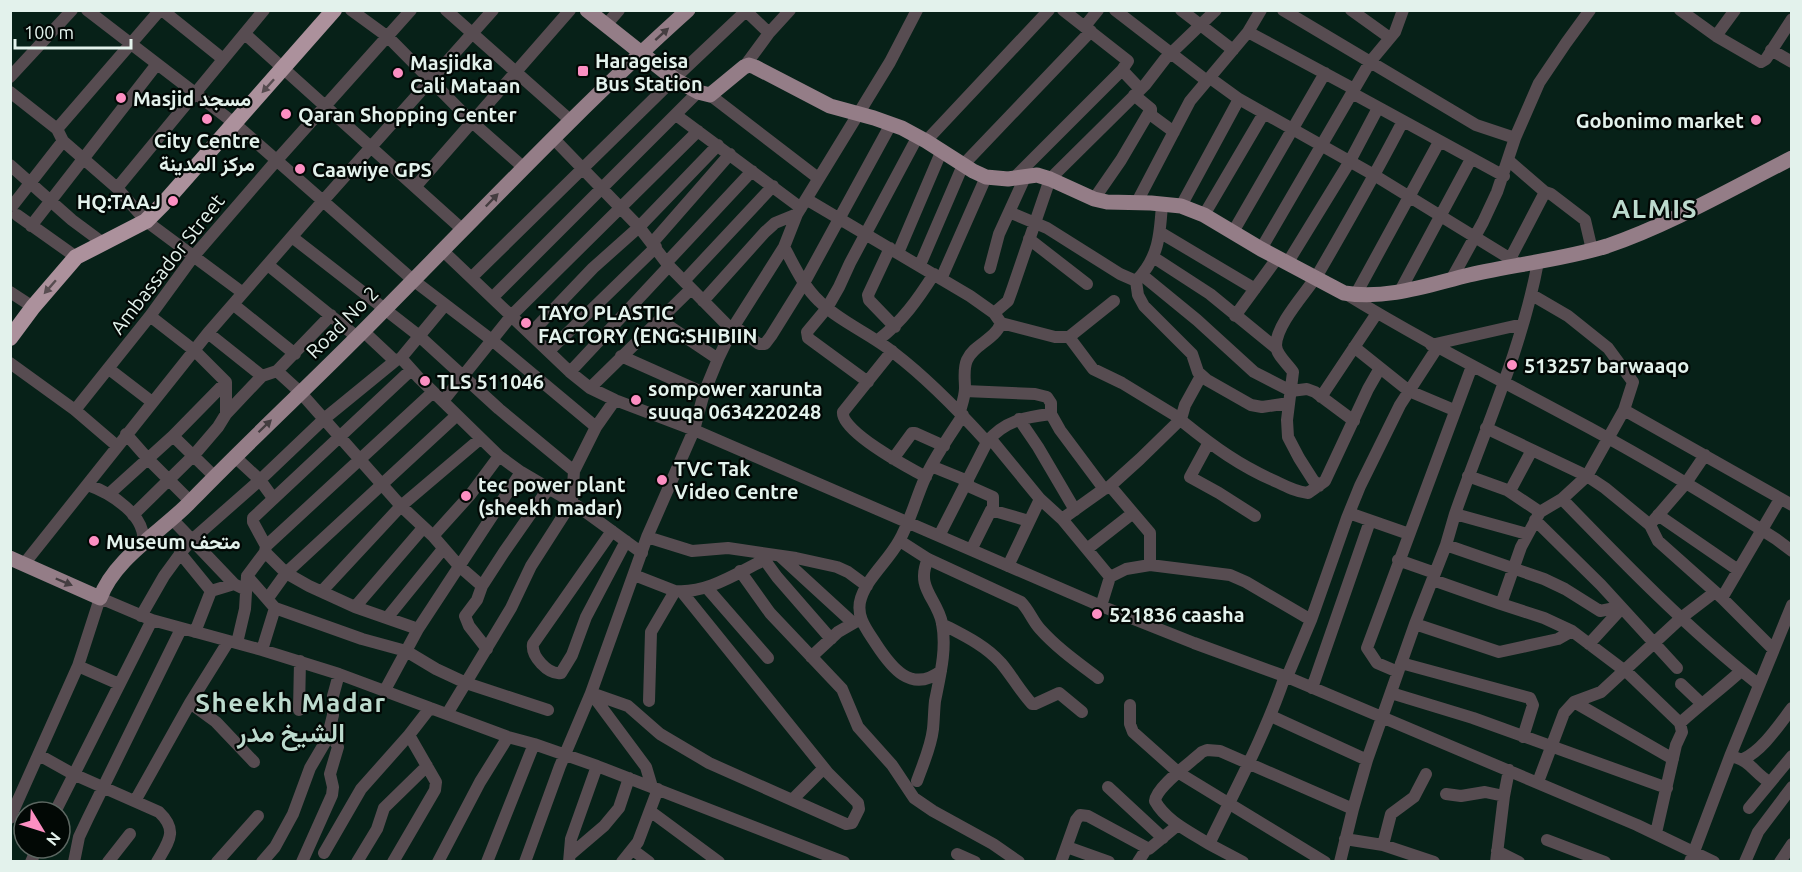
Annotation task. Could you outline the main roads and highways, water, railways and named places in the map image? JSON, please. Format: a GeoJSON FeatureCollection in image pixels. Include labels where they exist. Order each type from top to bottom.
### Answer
{"type":"FeatureCollection","features":[{"type":"Feature","properties":{"kind":"highway"},"geometry":{"type":"LineString","coordinates":[[10,338],[76,257],[146,221],[284,69],[334,10]]}},
{"type":"Feature","properties":{"kind":"main road"},"geometry":{"type":"LineString","coordinates":[[588,10],[674,79],[704,93],[744,67],[749,65],[756,67],[830,106],[891,124],[942,150],[963,165],[986,177],[1008,179],[1037,175],[1094,199],[1107,202],[1181,206],[1204,215],[1261,249],[1350,294],[1376,296],[1451,280],[1516,262],[1538,262],[1592,250],[1626,239],[1705,203],[1791,158]]}},
{"type":"Feature","properties":{"kind":"main road","name":"Road No 2"},"geometry":{"type":"LineString","coordinates":[[17,561],[100,598],[105,584],[143,543],[191,501],[360,334],[570,120],[688,10]]}},
{"type":"Feature","properties":{"kind":"place","name":"Harageisa Bus Station"},"geometry":{"type":"Point","coordinates":[583,71]}},
{"type":"Feature","properties":{"kind":"place","name":"Masjidka Cali Mataan"},"geometry":{"type":"Point","coordinates":[398,73]}},
{"type":"Feature","properties":{"kind":"place","name":"Masjid مسجد"},"geometry":{"type":"Point","coordinates":[121,98]}},
{"type":"Feature","properties":{"kind":"place","name":"Qaran Shopping Center"},"geometry":{"type":"Point","coordinates":[286,114]}},
{"type":"Feature","properties":{"kind":"place","name":"City Centre مركز المدينة"},"geometry":{"type":"Point","coordinates":[207,119]}},
{"type":"Feature","properties":{"kind":"place","name":"Gobonimo market"},"geometry":{"type":"Point","coordinates":[1756,120]}},
{"type":"Feature","properties":{"kind":"place","name":"Caawiye GPS"},"geometry":{"type":"Point","coordinates":[300,169]}},
{"type":"Feature","properties":{"kind":"place","name":"HQ:TAAJ"},"geometry":{"type":"Point","coordinates":[173,201]}},
{"type":"Feature","properties":{"kind":"place","name":"TAYO PLASTIC FACTORY (ENG:SHIBIIN"},"geometry":{"type":"Point","coordinates":[526,323]}},
{"type":"Feature","properties":{"kind":"place","name":"513257 barwaaqo"},"geometry":{"type":"Point","coordinates":[1512,365]}},
{"type":"Feature","properties":{"kind":"place","name":"TLS 511046"},"geometry":{"type":"Point","coordinates":[425,381]}},
{"type":"Feature","properties":{"kind":"place","name":"sompower xarunta suuqa 0634220248"},"geometry":{"type":"Point","coordinates":[636,400]}},
{"type":"Feature","properties":{"kind":"place","name":"TVC Tak Video Centre"},"geometry":{"type":"Point","coordinates":[662,480]}},
{"type":"Feature","properties":{"kind":"place","name":"tec power plant (sheekh madar)"},"geometry":{"type":"Point","coordinates":[466,496]}},
{"type":"Feature","properties":{"kind":"place","name":"Museum متحف"},"geometry":{"type":"Point","coordinates":[94,541]}},
{"type":"Feature","properties":{"kind":"place","name":"521836 caasha"},"geometry":{"type":"Point","coordinates":[1097,614]}},
{"type":"Feature","properties":{"kind":"district","name":"ALMIS"},"geometry":{"type":"Point","coordinates":[1655,208]}},
{"type":"Feature","properties":{"kind":"district","name":"Sheekh Madar الشيخ مدر"},"geometry":{"type":"Point","coordinates":[291,717]}}]}
